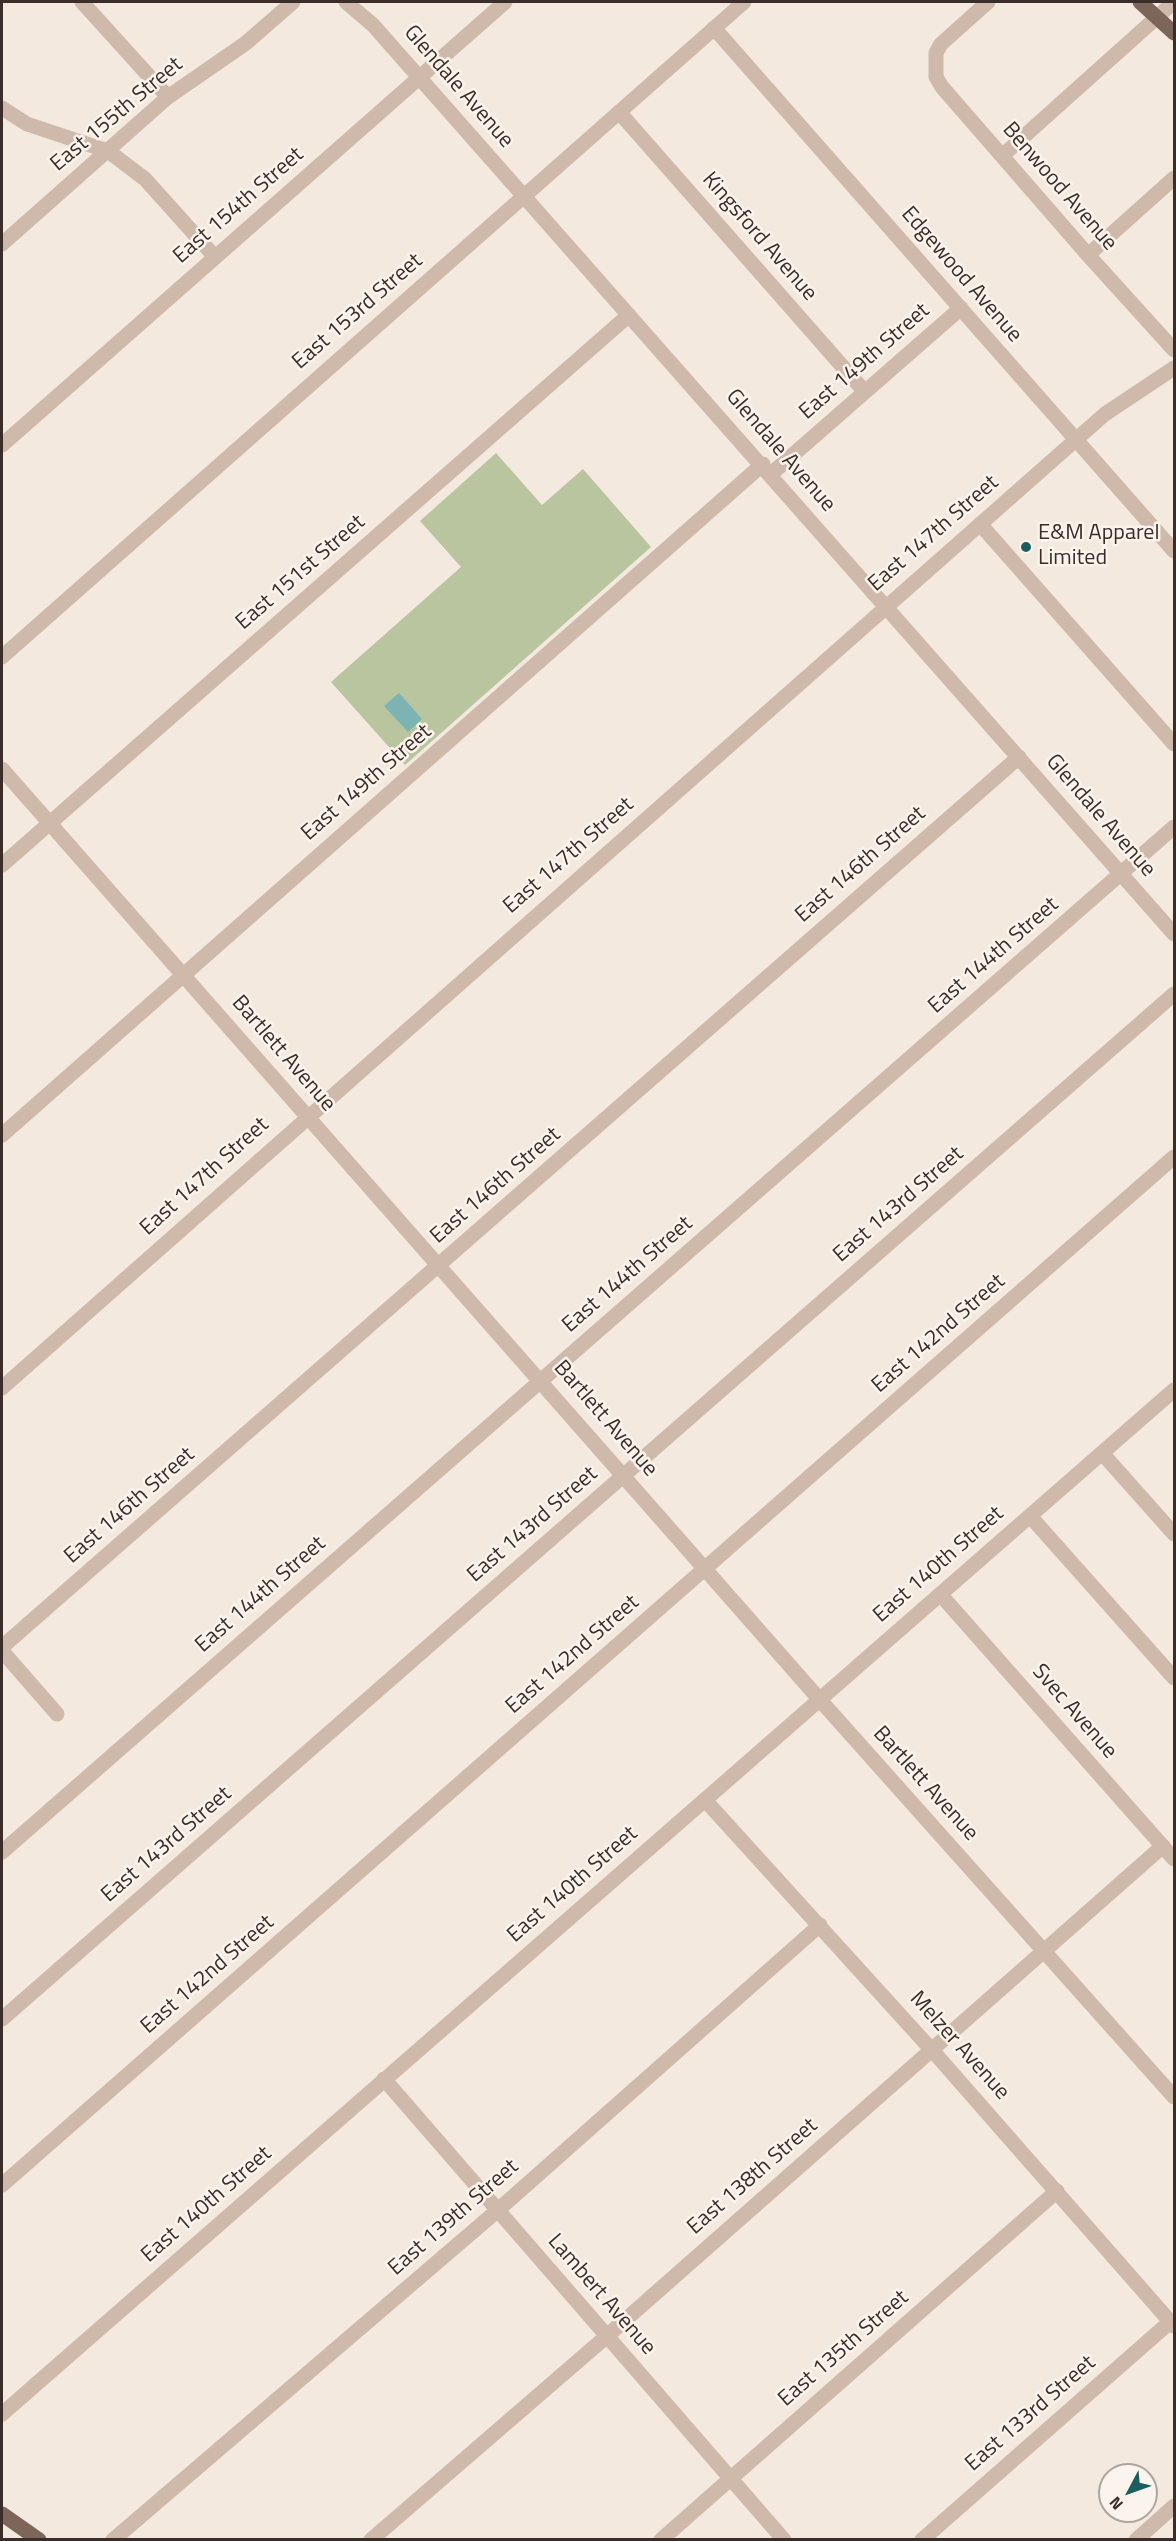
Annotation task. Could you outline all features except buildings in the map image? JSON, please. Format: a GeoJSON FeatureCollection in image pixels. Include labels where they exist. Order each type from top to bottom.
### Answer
{"type":"FeatureCollection","features":[{"type":"Feature","properties":{"kind":"main road"},"geometry":{"type":"LineString","coordinates":[[1140,2],[1174,33]]}},
{"type":"Feature","properties":{"kind":"main road"},"geometry":{"type":"LineString","coordinates":[[2,2514],[39,2540]]}},
{"type":"Feature","properties":{"kind":"street"},"geometry":{"type":"LineString","coordinates":[[82,2],[168,97]]}},
{"type":"Feature","properties":{"kind":"street","name":"East 155th Street"},"geometry":{"type":"LineString","coordinates":[[2,244],[168,97],[246,43],[293,2]]}},
{"type":"Feature","properties":{"kind":"street","name":"Glendale Avenue"},"geometry":{"type":"LineString","coordinates":[[346,2],[373,25],[767,469],[1174,934]]}},
{"type":"Feature","properties":{"kind":"street","name":"East 154th Street"},"geometry":{"type":"LineString","coordinates":[[2,445],[506,2]]}},
{"type":"Feature","properties":{"kind":"street","name":"East 153rd Street"},"geometry":{"type":"LineString","coordinates":[[2,657],[744,2]]}},
{"type":"Feature","properties":{"kind":"street","name":"Benwood Avenue"},"geometry":{"type":"LineString","coordinates":[[988,2],[941,44],[936,53],[936,77],[942,87],[1088,255],[1174,350]]}},
{"type":"Feature","properties":{"kind":"street"},"geometry":{"type":"LineString","coordinates":[[1002,156],[1174,2]]}},
{"type":"Feature","properties":{"kind":"street","name":"Edgewood Avenue"},"geometry":{"type":"LineString","coordinates":[[714,28],[1174,551]]}},
{"type":"Feature","properties":{"kind":"street"},"geometry":{"type":"LineString","coordinates":[[2,108],[27,124],[108,151],[145,179],[215,257]]}},
{"type":"Feature","properties":{"kind":"street","name":"Kingsford Avenue"},"geometry":{"type":"LineString","coordinates":[[619,112],[865,392]]}},
{"type":"Feature","properties":{"kind":"street"},"geometry":{"type":"LineString","coordinates":[[1088,255],[1174,178]]}},
{"type":"Feature","properties":{"kind":"street","name":"East 149th Street"},"geometry":{"type":"LineString","coordinates":[[2,1136],[767,469],[865,392],[961,308]]}},
{"type":"Feature","properties":{"kind":"street","name":"East 151st Street"},"geometry":{"type":"LineString","coordinates":[[2,865],[629,315]]}},
{"type":"Feature","properties":{"kind":"street","name":"East 147th Street"},"geometry":{"type":"LineString","coordinates":[[2,1388],[1105,414],[1174,368]]}},
{"type":"Feature","properties":{"kind":"street"},"geometry":{"type":"LineString","coordinates":[[980,524],[1174,744]]}},
{"type":"Feature","properties":{"kind":"street","name":"East 146th Street"},"geometry":{"type":"LineString","coordinates":[[2,1649],[1018,757]]}},
{"type":"Feature","properties":{"kind":"street","name":"Bartlett Avenue"},"geometry":{"type":"LineString","coordinates":[[2,769],[625,1475],[820,1700],[1174,2097]]}},
{"type":"Feature","properties":{"kind":"street","name":"East 144th Street"},"geometry":{"type":"LineString","coordinates":[[2,1852],[1174,827]]}},
{"type":"Feature","properties":{"kind":"street","name":"East 143rd Street"},"geometry":{"type":"LineString","coordinates":[[2,2019],[1174,994]]}},
{"type":"Feature","properties":{"kind":"street","name":"East 142nd Street"},"geometry":{"type":"LineString","coordinates":[[2,2185],[1174,1157]]}},
{"type":"Feature","properties":{"kind":"street","name":"East 140th Street"},"geometry":{"type":"LineString","coordinates":[[2,2414],[1174,1390]]}},
{"type":"Feature","properties":{"kind":"street"},"geometry":{"type":"LineString","coordinates":[[1102,1453],[1174,1534]]}},
{"type":"Feature","properties":{"kind":"street"},"geometry":{"type":"LineString","coordinates":[[1030,1516],[1174,1678]]}},
{"type":"Feature","properties":{"kind":"street","name":"Svec Avenue"},"geometry":{"type":"LineString","coordinates":[[940,1594],[1174,1859]]}},
{"type":"Feature","properties":{"kind":"street"},"geometry":{"type":"LineString","coordinates":[[2,1649],[57,1714]]}},
{"type":"Feature","properties":{"kind":"street","name":"Melzer Avenue"},"geometry":{"type":"LineString","coordinates":[[705,1800],[932,2050],[1172,2324]]}},
{"type":"Feature","properties":{"kind":"street","name":"East 138th Street"},"geometry":{"type":"LineString","coordinates":[[371,2540],[607,2336],[1163,1846]]}},
{"type":"Feature","properties":{"kind":"street","name":"East 139th Street"},"geometry":{"type":"LineString","coordinates":[[113,2540],[498,2210],[820,1925]]}},
{"type":"Feature","properties":{"kind":"street","name":"Lambert Avenue"},"geometry":{"type":"LineString","coordinates":[[384,2079],[784,2540]]}},
{"type":"Feature","properties":{"kind":"street","name":"East 135th Street"},"geometry":{"type":"LineString","coordinates":[[661,2540],[1057,2191]]}},
{"type":"Feature","properties":{"kind":"street","name":"East 133rd Street"},"geometry":{"type":"LineString","coordinates":[[922,2540],[1172,2324]]}},
{"type":"Feature","properties":{"kind":"street"},"geometry":{"type":"LineString","coordinates":[[1136,2540],[1174,2506]]}},
{"type":"Feature","properties":{"kind":"green space"},"geometry":{"type":"Polygon","coordinates":[[[496,453],[542,505],[583,469],[651,547],[405,765],[331,682],[461,567],[420,521],[496,453]]]}},
{"type":"Feature","properties":{"kind":"water"},"geometry":{"type":"Polygon","coordinates":[[[399,693],[422,719],[408,732],[384,706],[399,693]]]}},
{"type":"Feature","properties":{"kind":"place","name":"E&M Apparel Limited"},"geometry":{"type":"Point","coordinates":[1026,547]}}]}
